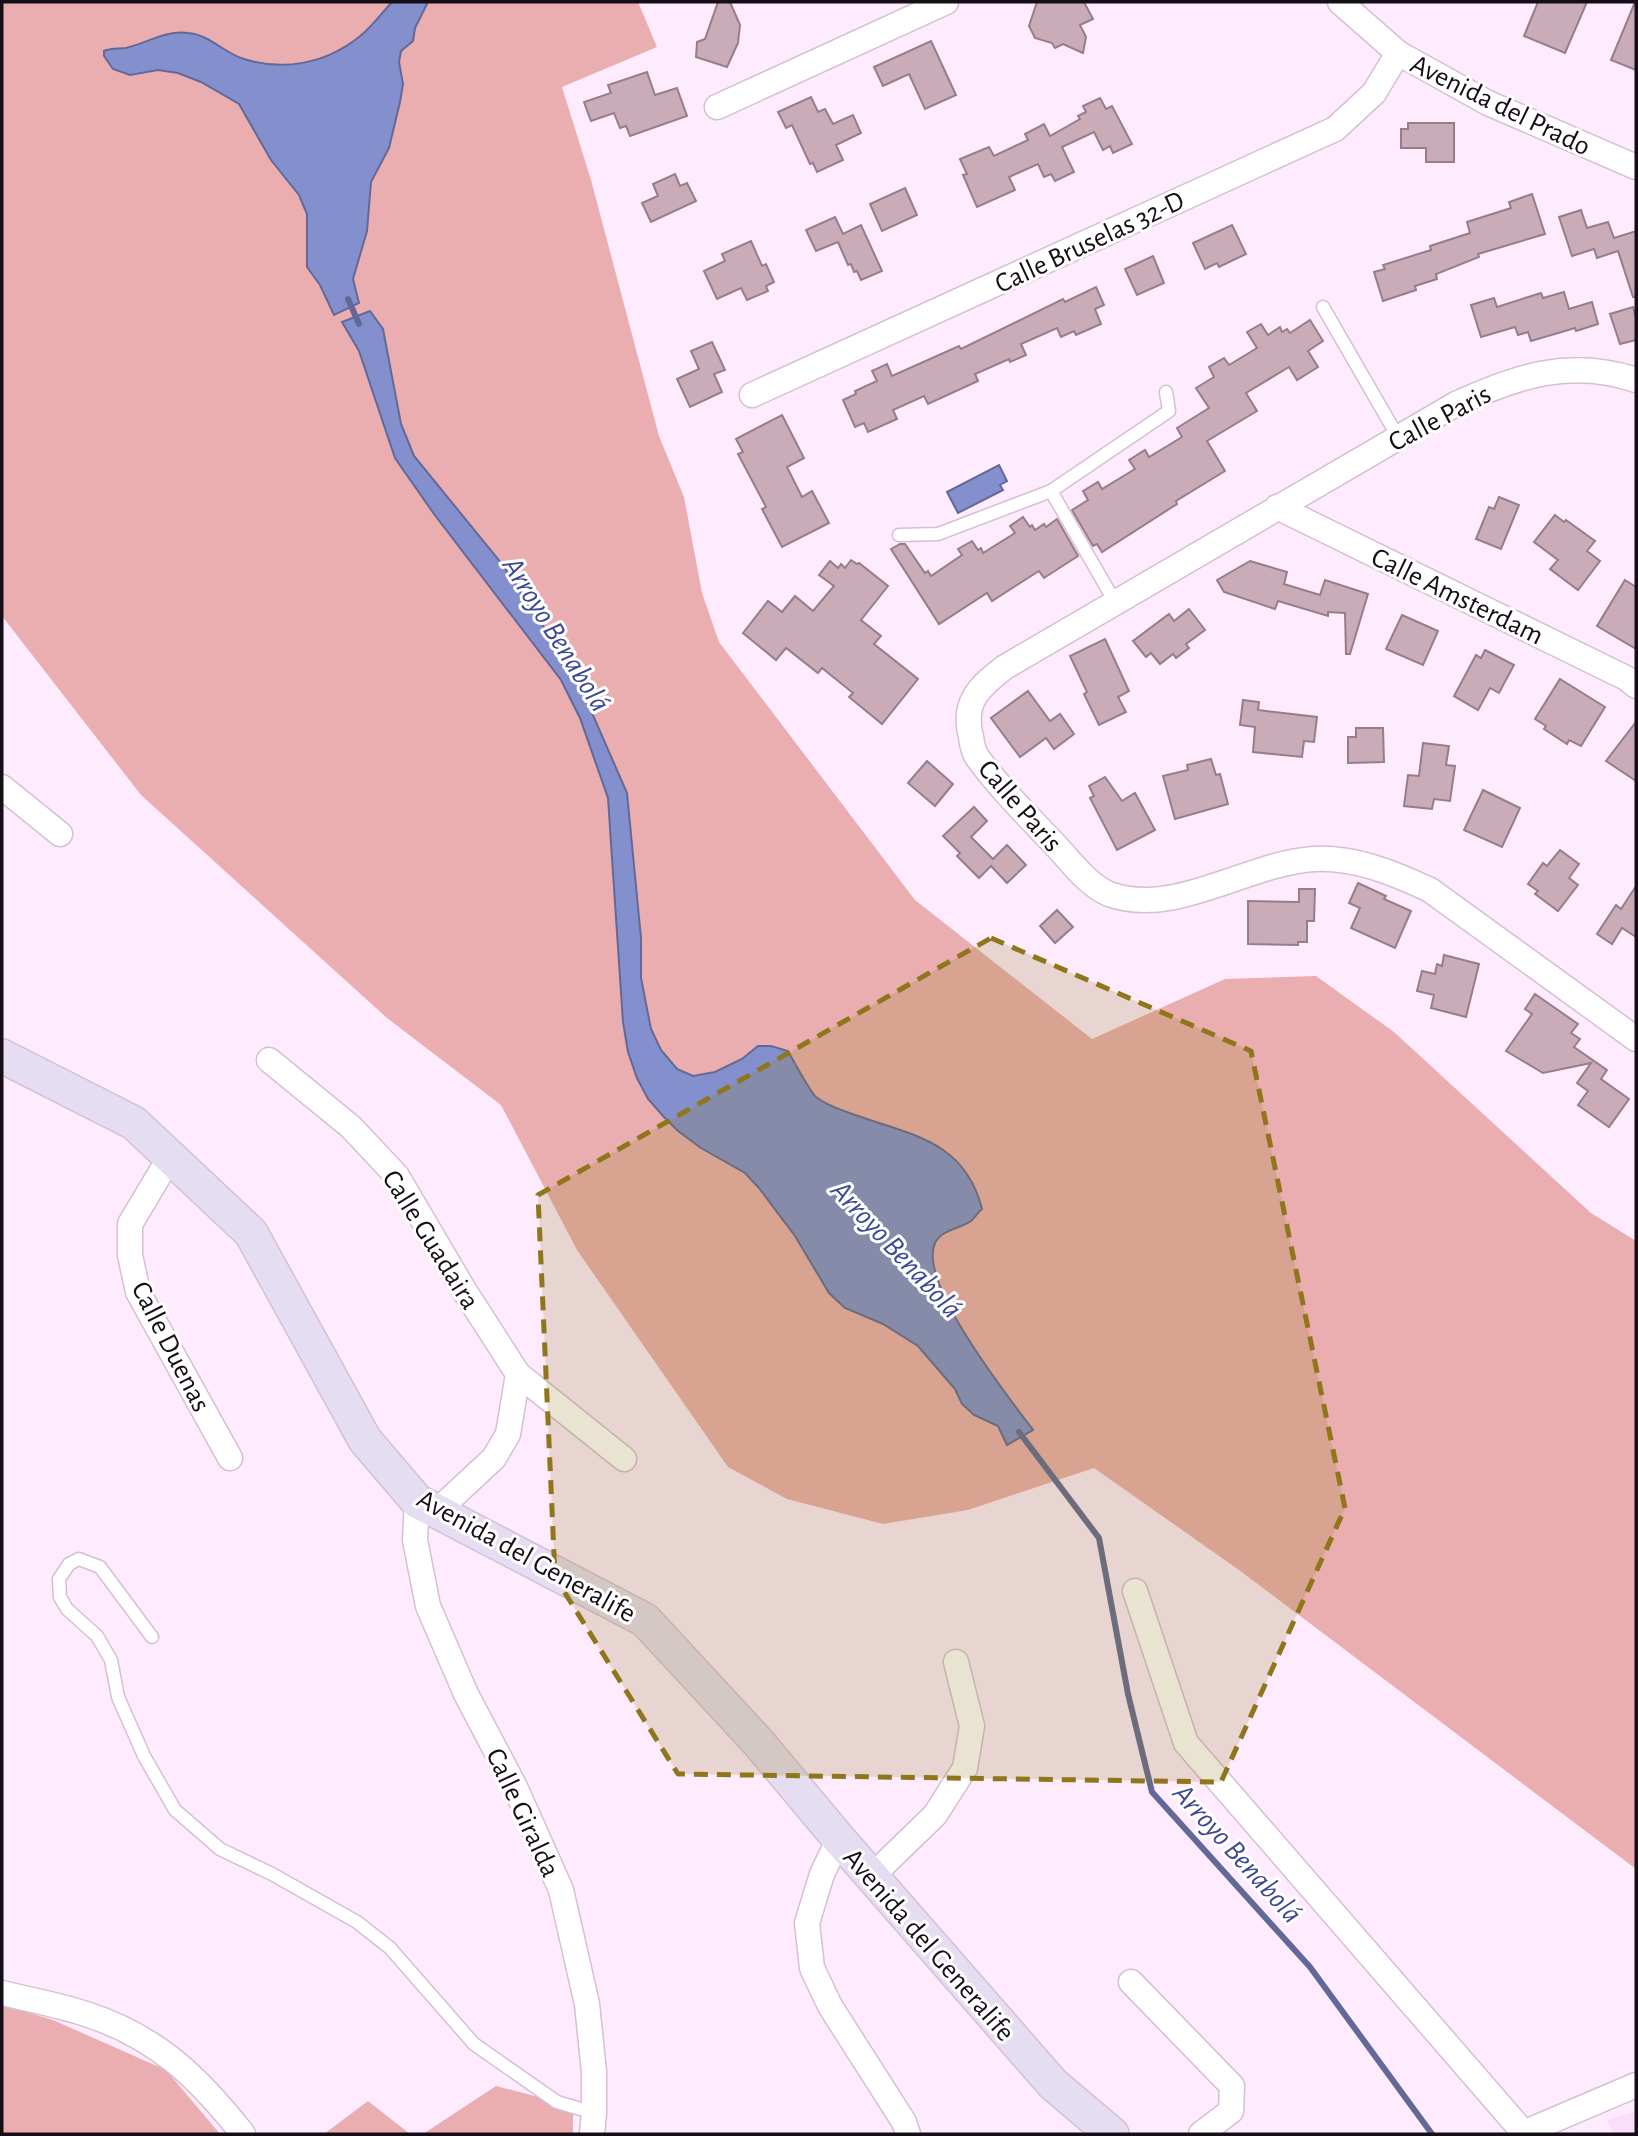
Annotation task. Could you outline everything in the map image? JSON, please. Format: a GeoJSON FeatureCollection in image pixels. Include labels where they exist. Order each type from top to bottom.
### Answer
{"type":"FeatureCollection","features":[{"type":"Feature","properties":{"kind":"street"},"geometry":{"type":"LineString","coordinates":[[717,107],[946,2]]}},
{"type":"Feature","properties":{"kind":"street","name":"Avenida del Prado"},"geometry":{"type":"LineString","coordinates":[[1340,2],[1398,53],[1488,103],[1636,167]]}},
{"type":"Feature","properties":{"kind":"street","name":"Calle Bruselas 32-D"},"geometry":{"type":"LineString","coordinates":[[752,395],[1335,129],[1374,93],[1398,53]]}},
{"type":"Feature","properties":{"kind":"street","name":"Calle Paris"},"geometry":{"type":"LineString","coordinates":[[1636,380],[1590,369],[1567,369],[1499,384],[1456,404],[1004,667],[982,684],[970,703],[969,729],[974,752],[996,783],[1084,876],[1107,893],[1142,901],[1178,895],[1284,863],[1315,859],[1352,861],[1395,873],[1430,890],[1636,1038]]}},
{"type":"Feature","properties":{"kind":"street","name":"Calle Amsterdam"},"geometry":{"type":"LineString","coordinates":[[1277,507],[1601,666],[1636,686]]}},
{"type":"Feature","properties":{"kind":"street"},"geometry":{"type":"LineString","coordinates":[[2,787],[60,834]]}},
{"type":"Feature","properties":{"kind":"street","name":"Avenida del Generalife"},"geometry":{"type":"LineString","coordinates":[[2,1056],[134,1124],[251,1233],[365,1440],[427,1506],[645,1620],[758,1742],[1053,2084],[1112,2134]]}},
{"type":"Feature","properties":{"kind":"street","name":"Calle Guadaira"},"geometry":{"type":"LineString","coordinates":[[269,1060],[351,1127],[397,1176],[464,1290],[518,1374],[624,1459]]}},
{"type":"Feature","properties":{"kind":"street","name":"Calle Duenas"},"geometry":{"type":"LineString","coordinates":[[170,1157],[130,1224],[130,1255],[138,1292],[230,1458]]}},
{"type":"Feature","properties":{"kind":"street"},"geometry":{"type":"LineString","coordinates":[[427,1506],[494,1458],[508,1434],[518,1374]]}},
{"type":"Feature","properties":{"kind":"street","name":"Calle Giralda"},"geometry":{"type":"LineString","coordinates":[[427,1506],[415,1540],[428,1606],[466,1694],[515,1787],[561,1890],[587,2004],[594,2072],[593,2124]]}},
{"type":"Feature","properties":{"kind":"street"},"geometry":{"type":"LineString","coordinates":[[1135,1591],[1186,1743],[1522,2134],[1636,2085]]}},
{"type":"Feature","properties":{"kind":"street"},"geometry":{"type":"LineString","coordinates":[[872,1876],[935,1815],[965,1769],[972,1726],[956,1662]]}},
{"type":"Feature","properties":{"kind":"street"},"geometry":{"type":"LineString","coordinates":[[839,1839],[822,1874],[807,1923],[812,1968],[830,2006],[904,2122],[908,2134]]}},
{"type":"Feature","properties":{"kind":"street"},"geometry":{"type":"LineString","coordinates":[[1131,1982],[1232,2086],[1231,2111],[1201,2134]]}},
{"type":"Feature","properties":{"kind":"street"},"geometry":{"type":"LineString","coordinates":[[2,1993],[86,2014],[128,2031],[168,2055],[195,2079],[212,2095],[243,2134]]}},
{"type":"Feature","properties":{"kind":"lane"},"geometry":{"type":"LineString","coordinates":[[1323,307],[1398,437]]}},
{"type":"Feature","properties":{"kind":"lane"},"geometry":{"type":"LineString","coordinates":[[899,535],[939,534],[1051,491],[1169,411],[1166,393]]}},
{"type":"Feature","properties":{"kind":"lane"},"geometry":{"type":"LineString","coordinates":[[1051,491],[1115,602]]}},
{"type":"Feature","properties":{"kind":"lane"},"geometry":{"type":"LineString","coordinates":[[152,1637],[100,1567],[79,1559],[69,1564],[60,1579],[60,1597],[67,1609],[97,1636],[111,1660],[118,1697],[144,1756],[175,1810],[220,1849],[272,1874],[357,1922],[390,1948],[474,2045],[593,2124]]}},
{"type":"Feature","properties":{"kind":"highlighted area"},"geometry":{"type":"Polygon","coordinates":[[[991,938],[1251,1051],[1345,1508],[1221,1782],[678,1774],[555,1577],[538,1195],[991,938]]]}},
{"type":"Feature","properties":{"kind":"shaded area"},"geometry":{"type":"Polygon","coordinates":[[[2,2],[638,2],[657,47],[562,87],[591,180],[659,436],[684,497],[702,593],[719,642],[915,900],[1092,1039],[1225,979],[1316,976],[1394,1032],[1591,1213],[1636,1241],[1636,1869],[1239,1570],[1094,1468],[968,1510],[883,1524],[787,1499],[728,1467],[577,1250],[501,1105],[387,1018],[141,795],[2,616],[2,2]]]}},
{"type":"Feature","properties":{"kind":"shaded area"},"geometry":{"type":"Polygon","coordinates":[[[2,2005],[53,2020],[166,2070],[220,2134],[2,2134],[2,2005]]]}},
{"type":"Feature","properties":{"kind":"shaded area"},"geometry":{"type":"Polygon","coordinates":[[[496,2086],[573,2106],[573,2134],[423,2134],[496,2086]]]}},
{"type":"Feature","properties":{"kind":"shaded area"},"geometry":{"type":"Polygon","coordinates":[[[368,2101],[410,2134],[324,2134],[368,2101]]]}},
{"type":"Feature","properties":{"kind":"shaded area"},"geometry":{"type":"Polygon","coordinates":[[[1636,2111],[1636,2134],[1613,2134],[1607,2120],[1636,2111]]]}},
{"type":"Feature","properties":{"kind":"water"},"geometry":{"type":"Polygon","coordinates":[[[392,2],[428,2],[415,28],[413,41],[401,51],[399,62],[403,84],[400,102],[389,148],[371,182],[367,231],[353,279],[359,303],[334,315],[320,285],[307,267],[307,214],[299,195],[271,160],[239,104],[201,82],[178,73],[158,70],[130,75],[113,69],[104,56],[104,51],[126,48],[172,33],[188,33],[202,36],[241,58],[256,62],[287,65],[303,63],[332,54],[346,46],[368,29],[392,2]]]}},
{"type":"Feature","properties":{"kind":"water"},"geometry":{"type":"Polygon","coordinates":[[[370,311],[383,329],[401,424],[414,456],[502,564],[575,674],[627,793],[641,938],[641,978],[651,1029],[661,1050],[677,1069],[693,1076],[715,1072],[742,1059],[758,1046],[771,1046],[788,1051],[810,1089],[820,1100],[934,1144],[963,1168],[974,1186],[982,1209],[967,1224],[947,1232],[935,1243],[933,1261],[939,1284],[968,1339],[1033,1430],[1007,1445],[998,1426],[974,1415],[962,1404],[955,1389],[918,1346],[883,1324],[845,1308],[829,1293],[795,1236],[745,1173],[701,1148],[678,1131],[648,1099],[628,1052],[623,1022],[608,798],[580,718],[561,680],[434,514],[395,458],[359,351],[342,322],[370,311]]]}},
{"type":"Feature","properties":{"kind":"water"},"geometry":{"type":"Polygon","coordinates":[[[999,465],[1007,481],[1000,485],[1003,490],[958,513],[947,492],[999,465]]]}},
{"type":"Feature","properties":{"kind":"building"},"geometry":{"type":"Polygon","coordinates":[[[718,2],[730,2],[740,25],[738,43],[727,67],[696,57],[697,42],[705,39],[718,2]]]}},
{"type":"Feature","properties":{"kind":"building"},"geometry":{"type":"Polygon","coordinates":[[[1037,2],[1084,2],[1093,19],[1080,25],[1086,37],[1083,53],[1063,44],[1055,48],[1052,43],[1035,38],[1029,26],[1037,2]]]}},
{"type":"Feature","properties":{"kind":"building"},"geometry":{"type":"Polygon","coordinates":[[[1538,2],[1587,2],[1565,53],[1524,36],[1538,2]]]}},
{"type":"Feature","properties":{"kind":"building"},"geometry":{"type":"Polygon","coordinates":[[[1636,2],[1636,70],[1611,60],[1636,2]]]}},
{"type":"Feature","properties":{"kind":"building"},"geometry":{"type":"Polygon","coordinates":[[[931,41],[956,95],[925,109],[909,74],[883,86],[874,67],[931,41]]]}},
{"type":"Feature","properties":{"kind":"building"},"geometry":{"type":"Polygon","coordinates":[[[647,72],[655,95],[677,88],[687,116],[630,136],[626,126],[620,128],[614,113],[591,121],[584,102],[611,93],[608,85],[647,72]]]}},
{"type":"Feature","properties":{"kind":"building"},"geometry":{"type":"Polygon","coordinates":[[[811,97],[818,112],[825,109],[833,124],[853,115],[861,133],[836,145],[843,160],[817,172],[813,163],[810,164],[792,125],[786,128],[778,112],[811,97]]]}},
{"type":"Feature","properties":{"kind":"building"},"geometry":{"type":"Polygon","coordinates":[[[1100,98],[1106,109],[1112,106],[1132,144],[1113,153],[1110,146],[1103,150],[1094,132],[1062,147],[1074,172],[1055,181],[1051,174],[1044,177],[1038,164],[1009,177],[1015,190],[977,207],[963,175],[967,174],[960,159],[989,147],[994,156],[1028,140],[1025,134],[1044,124],[1050,136],[1080,119],[1078,116],[1086,112],[1083,106],[1100,98]]]}},
{"type":"Feature","properties":{"kind":"building"},"geometry":{"type":"Polygon","coordinates":[[[1408,123],[1454,123],[1454,162],[1426,162],[1426,148],[1401,148],[1401,129],[1408,129],[1408,123]]]}},
{"type":"Feature","properties":{"kind":"building"},"geometry":{"type":"Polygon","coordinates":[[[675,174],[680,186],[687,183],[696,201],[651,222],[642,203],[658,196],[653,184],[675,174]]]}},
{"type":"Feature","properties":{"kind":"building"},"geometry":{"type":"Polygon","coordinates":[[[905,188],[917,215],[882,231],[870,204],[905,188]]]}},
{"type":"Feature","properties":{"kind":"building"},"geometry":{"type":"Polygon","coordinates":[[[1532,194],[1545,234],[1478,254],[1479,257],[1436,274],[1437,279],[1415,286],[1416,290],[1383,301],[1374,272],[1385,269],[1383,265],[1431,250],[1430,246],[1470,233],[1467,222],[1511,208],[1509,202],[1532,194]]]}},
{"type":"Feature","properties":{"kind":"building"},"geometry":{"type":"Polygon","coordinates":[[[1581,210],[1587,228],[1608,222],[1614,238],[1636,231],[1636,297],[1633,297],[1618,251],[1597,258],[1594,249],[1572,256],[1559,217],[1581,210]]]}},
{"type":"Feature","properties":{"kind":"building"},"geometry":{"type":"Polygon","coordinates":[[[835,217],[843,234],[861,225],[882,271],[861,280],[851,264],[848,265],[838,242],[816,251],[806,230],[835,217]]]}},
{"type":"Feature","properties":{"kind":"building"},"geometry":{"type":"Polygon","coordinates":[[[1232,225],[1246,254],[1219,267],[1217,263],[1205,269],[1193,243],[1232,225]]]}},
{"type":"Feature","properties":{"kind":"building"},"geometry":{"type":"Polygon","coordinates":[[[751,241],[762,266],[766,264],[774,282],[766,286],[768,291],[747,300],[741,288],[717,299],[704,271],[725,261],[722,254],[751,241]]]}},
{"type":"Feature","properties":{"kind":"building"},"geometry":{"type":"Polygon","coordinates":[[[1153,256],[1164,283],[1137,295],[1125,269],[1153,256]]]}},
{"type":"Feature","properties":{"kind":"building"},"geometry":{"type":"Polygon","coordinates":[[[1096,287],[1104,305],[1095,309],[1101,324],[1076,335],[1074,331],[1061,337],[1057,328],[1021,344],[1026,355],[1010,362],[1009,359],[975,374],[978,381],[928,404],[924,396],[893,410],[897,419],[868,432],[864,423],[855,427],[843,400],[877,381],[872,371],[887,364],[892,376],[959,346],[961,349],[1063,299],[1065,302],[1096,287]]]}},
{"type":"Feature","properties":{"kind":"building"},"geometry":{"type":"Polygon","coordinates":[[[1564,292],[1569,309],[1592,302],[1598,324],[1531,341],[1528,332],[1518,335],[1515,327],[1481,337],[1471,305],[1494,298],[1497,307],[1541,293],[1543,298],[1564,292]]]}},
{"type":"Feature","properties":{"kind":"building"},"geometry":{"type":"Polygon","coordinates":[[[1633,307],[1636,340],[1620,344],[1610,314],[1633,307]]]}},
{"type":"Feature","properties":{"kind":"building"},"geometry":{"type":"Polygon","coordinates":[[[1310,320],[1323,341],[1308,351],[1318,367],[1297,380],[1289,367],[1246,393],[1257,411],[1207,441],[1225,471],[1102,552],[1097,544],[1093,546],[1072,510],[1088,500],[1083,491],[1098,482],[1102,489],[1135,469],[1129,460],[1145,450],[1149,457],[1182,437],[1177,428],[1209,408],[1196,388],[1214,377],[1209,367],[1224,358],[1229,365],[1257,348],[1247,332],[1261,324],[1268,335],[1280,327],[1282,332],[1287,329],[1290,333],[1310,320]]]}},
{"type":"Feature","properties":{"kind":"building"},"geometry":{"type":"Polygon","coordinates":[[[712,342],[725,370],[714,374],[722,392],[690,407],[677,379],[699,369],[691,351],[712,342]]]}},
{"type":"Feature","properties":{"kind":"building"},"geometry":{"type":"Polygon","coordinates":[[[782,415],[804,458],[787,467],[802,497],[812,491],[829,523],[782,547],[762,509],[766,507],[738,454],[743,452],[736,439],[782,415]]]}},
{"type":"Feature","properties":{"kind":"building"},"geometry":{"type":"Polygon","coordinates":[[[1499,497],[1519,505],[1501,549],[1476,539],[1489,507],[1494,509],[1499,497]]]}},
{"type":"Feature","properties":{"kind":"building"},"geometry":{"type":"Polygon","coordinates":[[[1555,515],[1595,541],[1587,551],[1600,561],[1578,590],[1550,569],[1558,560],[1534,542],[1555,515]]]}},
{"type":"Feature","properties":{"kind":"building"},"geometry":{"type":"Polygon","coordinates":[[[1023,517],[1035,530],[1044,524],[1046,527],[1057,519],[1078,556],[1044,578],[1039,571],[992,601],[987,593],[939,624],[891,549],[905,544],[925,573],[928,571],[931,576],[962,555],[958,549],[972,541],[983,553],[1015,533],[1010,526],[1023,517]]]}},
{"type":"Feature","properties":{"kind":"building"},"geometry":{"type":"Polygon","coordinates":[[[851,560],[859,563],[888,586],[861,620],[881,636],[874,644],[918,679],[882,724],[849,697],[853,693],[822,668],[818,673],[786,648],[776,660],[743,633],[768,601],[782,612],[795,596],[813,611],[834,586],[819,575],[830,561],[838,568],[841,564],[845,568],[851,560]]]}},
{"type":"Feature","properties":{"kind":"building"},"geometry":{"type":"Polygon","coordinates":[[[1250,561],[1287,572],[1284,584],[1320,595],[1325,580],[1368,594],[1350,654],[1346,654],[1345,613],[1328,612],[1328,616],[1278,601],[1275,609],[1224,592],[1217,580],[1250,561]]]}},
{"type":"Feature","properties":{"kind":"building"},"geometry":{"type":"Polygon","coordinates":[[[1625,580],[1636,587],[1636,649],[1597,626],[1625,580]]]}},
{"type":"Feature","properties":{"kind":"building"},"geometry":{"type":"Polygon","coordinates":[[[1189,609],[1205,630],[1186,644],[1189,648],[1176,658],[1173,654],[1160,664],[1151,653],[1146,657],[1133,641],[1169,614],[1174,621],[1189,609]]]}},
{"type":"Feature","properties":{"kind":"building"},"geometry":{"type":"Polygon","coordinates":[[[1402,615],[1438,631],[1423,665],[1386,649],[1402,615]]]}},
{"type":"Feature","properties":{"kind":"building"},"geometry":{"type":"Polygon","coordinates":[[[1105,639],[1129,691],[1118,697],[1126,712],[1099,725],[1070,656],[1105,639]]]}},
{"type":"Feature","properties":{"kind":"building"},"geometry":{"type":"Polygon","coordinates":[[[1485,650],[1514,665],[1499,693],[1490,688],[1478,710],[1454,696],[1476,655],[1481,658],[1485,650]]]}},
{"type":"Feature","properties":{"kind":"building"},"geometry":{"type":"Polygon","coordinates":[[[1560,679],[1605,707],[1581,746],[1569,740],[1567,744],[1544,729],[1546,726],[1535,719],[1560,679]]]}},
{"type":"Feature","properties":{"kind":"building"},"geometry":{"type":"Polygon","coordinates":[[[1028,691],[1050,721],[1060,714],[1074,734],[1054,749],[1046,738],[1020,757],[991,718],[1028,691]]]}},
{"type":"Feature","properties":{"kind":"building"},"geometry":{"type":"Polygon","coordinates":[[[1243,700],[1259,702],[1258,710],[1317,717],[1314,742],[1304,741],[1302,757],[1253,752],[1255,727],[1240,725],[1243,700]]]}},
{"type":"Feature","properties":{"kind":"building"},"geometry":{"type":"Polygon","coordinates":[[[1636,722],[1636,781],[1606,761],[1636,722]]]}},
{"type":"Feature","properties":{"kind":"building"},"geometry":{"type":"Polygon","coordinates":[[[1356,728],[1383,728],[1384,762],[1348,763],[1348,737],[1356,737],[1356,728]]]}},
{"type":"Feature","properties":{"kind":"building"},"geometry":{"type":"Polygon","coordinates":[[[1423,743],[1449,746],[1446,765],[1455,766],[1450,801],[1434,799],[1432,809],[1404,806],[1408,775],[1419,776],[1423,743]]]}},
{"type":"Feature","properties":{"kind":"building"},"geometry":{"type":"Polygon","coordinates":[[[1211,759],[1216,775],[1220,774],[1228,804],[1175,819],[1163,776],[1188,770],[1187,765],[1211,759]]]}},
{"type":"Feature","properties":{"kind":"building"},"geometry":{"type":"Polygon","coordinates":[[[927,761],[953,784],[935,806],[908,783],[927,761]]]}},
{"type":"Feature","properties":{"kind":"building"},"geometry":{"type":"Polygon","coordinates":[[[1105,777],[1122,801],[1135,793],[1155,830],[1117,850],[1090,798],[1094,796],[1089,786],[1105,777]]]}},
{"type":"Feature","properties":{"kind":"building"},"geometry":{"type":"Polygon","coordinates":[[[1483,790],[1520,808],[1502,847],[1464,830],[1483,790]]]}},
{"type":"Feature","properties":{"kind":"building"},"geometry":{"type":"Polygon","coordinates":[[[974,807],[987,821],[971,837],[993,859],[1007,845],[1026,865],[1007,883],[991,866],[979,878],[957,856],[960,853],[943,836],[974,807]]]}},
{"type":"Feature","properties":{"kind":"building"},"geometry":{"type":"Polygon","coordinates":[[[1560,850],[1579,864],[1569,878],[1578,885],[1558,911],[1535,894],[1538,891],[1528,884],[1543,863],[1547,866],[1560,850]]]}},
{"type":"Feature","properties":{"kind":"building"},"geometry":{"type":"Polygon","coordinates":[[[1358,883],[1411,911],[1395,948],[1351,928],[1360,908],[1349,903],[1358,883]]]}},
{"type":"Feature","properties":{"kind":"building"},"geometry":{"type":"Polygon","coordinates":[[[1636,886],[1636,937],[1622,928],[1612,944],[1597,934],[1616,905],[1621,909],[1636,886]]]}},
{"type":"Feature","properties":{"kind":"building"},"geometry":{"type":"Polygon","coordinates":[[[1299,889],[1315,889],[1314,921],[1307,921],[1307,942],[1298,942],[1298,945],[1248,944],[1248,901],[1299,902],[1299,889]]]}},
{"type":"Feature","properties":{"kind":"building"},"geometry":{"type":"Polygon","coordinates":[[[1057,910],[1073,927],[1055,943],[1040,926],[1057,910]]]}},
{"type":"Feature","properties":{"kind":"building"},"geometry":{"type":"Polygon","coordinates":[[[1444,955],[1479,964],[1466,1017],[1431,1008],[1434,995],[1417,991],[1422,971],[1435,974],[1437,964],[1442,966],[1444,955]]]}},
{"type":"Feature","properties":{"kind":"building"},"geometry":{"type":"Polygon","coordinates":[[[1535,994],[1578,1024],[1571,1033],[1580,1039],[1574,1047],[1607,1070],[1601,1079],[1629,1099],[1609,1127],[1578,1105],[1588,1091],[1577,1083],[1591,1063],[1543,1073],[1506,1051],[1532,1014],[1525,1009],[1535,994]]]}},
{"type":"Feature","properties":{"kind":"waterway","name":"Arroyo Benabolá"},"geometry":{"type":"LineString","coordinates":[[348,299],[359,324]]}},
{"type":"Feature","properties":{"kind":"waterway","name":"Arroyo Benabolá"},"geometry":{"type":"LineString","coordinates":[[1019,1432],[1099,1538],[1128,1694],[1152,1792],[1310,1967],[1432,2134]]}}]}
